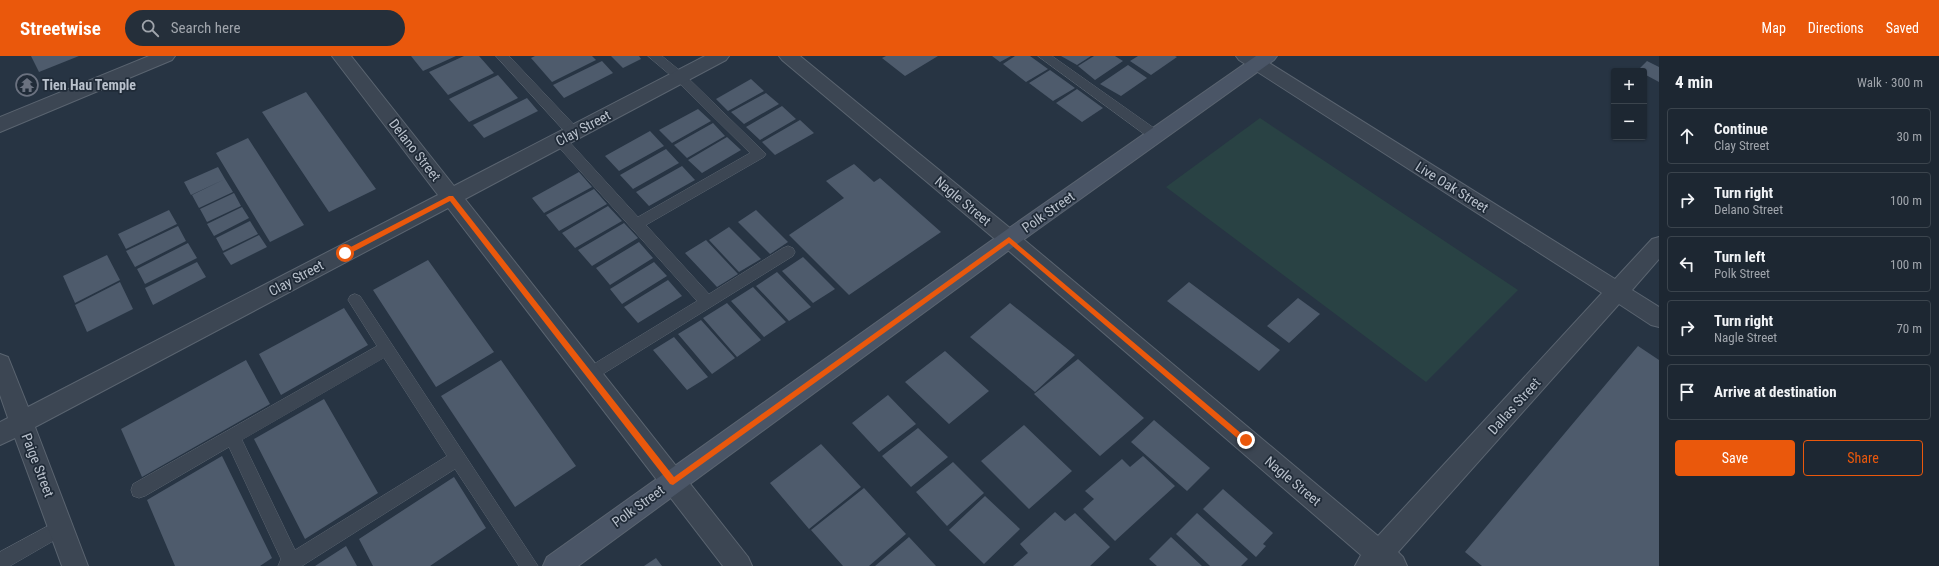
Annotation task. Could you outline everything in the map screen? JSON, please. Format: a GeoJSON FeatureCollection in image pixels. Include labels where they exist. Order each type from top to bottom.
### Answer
{"type":"FeatureCollection","features":[{"type":"Feature","properties":{"kind":"main road","name":"Polk Street"},"geometry":{"type":"LineString","coordinates":[[556,566],[1009,239],[1156,136],[1257,59]]}},
{"type":"Feature","properties":{"kind":"street"},"geometry":{"type":"LineString","coordinates":[[0,125],[166,56]]}},
{"type":"Feature","properties":{"kind":"street","name":"Delano Street"},"geometry":{"type":"LineString","coordinates":[[341,56],[739,566]]}},
{"type":"Feature","properties":{"kind":"street","name":"Clay Street"},"geometry":{"type":"LineString","coordinates":[[0,434],[720,56]]}},
{"type":"Feature","properties":{"kind":"street","name":"Nagle Street"},"geometry":{"type":"LineString","coordinates":[[788,56],[1009,239],[1380,562]]}},
{"type":"Feature","properties":{"kind":"street","name":"Live Oak Street"},"geometry":{"type":"LineString","coordinates":[[1257,59],[1659,318]]}},
{"type":"Feature","properties":{"kind":"street","name":"Dallas Street"},"geometry":{"type":"LineString","coordinates":[[1380,562],[1659,245]]}},
{"type":"Feature","properties":{"kind":"street","name":"Paige Street"},"geometry":{"type":"LineString","coordinates":[[0,364],[75,566]]}},
{"type":"Feature","properties":{"kind":"lane"},"geometry":{"type":"LineString","coordinates":[[502,56],[637,224],[707,302]]}},
{"type":"Feature","properties":{"kind":"lane"},"geometry":{"type":"LineString","coordinates":[[637,224],[759,154],[680,77],[654,56]]}},
{"type":"Feature","properties":{"kind":"lane"},"geometry":{"type":"LineString","coordinates":[[1044,56],[1156,136]]}},
{"type":"Feature","properties":{"kind":"lane"},"geometry":{"type":"LineString","coordinates":[[590,375],[788,252]]}},
{"type":"Feature","properties":{"kind":"lane"},"geometry":{"type":"LineString","coordinates":[[355,300],[457,459],[529,566]]}},
{"type":"Feature","properties":{"kind":"lane"},"geometry":{"type":"LineString","coordinates":[[139,490],[386,348]]}},
{"type":"Feature","properties":{"kind":"lane"},"geometry":{"type":"LineString","coordinates":[[232,437],[289,564],[457,459]]}},
{"type":"Feature","properties":{"kind":"lane"},"geometry":{"type":"LineString","coordinates":[[0,562],[61,527]]}},
{"type":"Feature","properties":{"kind":"green space"},"geometry":{"type":"Polygon","coordinates":[[[1260,118],[1518,290],[1426,382],[1166,187],[1260,118]]]}},
{"type":"Feature","properties":{"kind":"building"},"geometry":{"type":"Polygon","coordinates":[[[31,56],[79,56],[39,72],[31,56]]]}},
{"type":"Feature","properties":{"kind":"building"},"geometry":{"type":"Polygon","coordinates":[[[411,56],[456,56],[423,71],[411,56]]]}},
{"type":"Feature","properties":{"kind":"building"},"geometry":{"type":"Polygon","coordinates":[[[464,56],[479,56],[494,73],[448,95],[429,72],[464,56]]]}},
{"type":"Feature","properties":{"kind":"building"},"geometry":{"type":"Polygon","coordinates":[[[535,56],[592,56],[596,60],[552,82],[531,58],[535,56]]]}},
{"type":"Feature","properties":{"kind":"building"},"geometry":{"type":"Polygon","coordinates":[[[611,56],[639,56],[641,59],[623,68],[611,56]]]}},
{"type":"Feature","properties":{"kind":"building"},"geometry":{"type":"Polygon","coordinates":[[[886,56],[938,56],[905,76],[882,58],[886,56]]]}},
{"type":"Feature","properties":{"kind":"building"},"geometry":{"type":"Polygon","coordinates":[[[992,56],[1011,56],[1000,62],[992,56]]]}},
{"type":"Feature","properties":{"kind":"building"},"geometry":{"type":"Polygon","coordinates":[[[1015,56],[1030,56],[1048,69],[1026,82],[1003,64],[1015,56]]]}},
{"type":"Feature","properties":{"kind":"building"},"geometry":{"type":"Polygon","coordinates":[[[1061,56],[1091,56],[1077,65],[1061,56]]]}},
{"type":"Feature","properties":{"kind":"building"},"geometry":{"type":"Polygon","coordinates":[[[1094,56],[1115,56],[1123,61],[1095,80],[1078,66],[1094,56]]]}},
{"type":"Feature","properties":{"kind":"building"},"geometry":{"type":"Polygon","coordinates":[[[1138,56],[1177,57],[1151,75],[1130,61],[1138,56]]]}},
{"type":"Feature","properties":{"kind":"building"},"geometry":{"type":"Polygon","coordinates":[[[602,61],[613,73],[564,98],[553,85],[602,61]]]}},
{"type":"Feature","properties":{"kind":"building"},"geometry":{"type":"Polygon","coordinates":[[[1647,61],[1659,67],[1659,82],[1647,76],[1647,68],[1640,68],[1647,61]]]}},
{"type":"Feature","properties":{"kind":"building"},"geometry":{"type":"Polygon","coordinates":[[[1128,65],[1147,78],[1121,96],[1100,84],[1128,65]]]}},
{"type":"Feature","properties":{"kind":"building"},"geometry":{"type":"Polygon","coordinates":[[[1050,70],[1075,88],[1053,101],[1029,83],[1050,70]]]}},
{"type":"Feature","properties":{"kind":"building"},"geometry":{"type":"Polygon","coordinates":[[[498,75],[518,98],[469,122],[449,99],[498,75]]]}},
{"type":"Feature","properties":{"kind":"building"},"geometry":{"type":"Polygon","coordinates":[[[751,79],[764,91],[728,111],[716,99],[751,79]]]}},
{"type":"Feature","properties":{"kind":"building"},"geometry":{"type":"Polygon","coordinates":[[[1077,89],[1103,108],[1082,122],[1056,103],[1077,89]]]}},
{"type":"Feature","properties":{"kind":"building"},"geometry":{"type":"Polygon","coordinates":[[[306,92],[376,189],[329,212],[262,112],[306,92]]]}},
{"type":"Feature","properties":{"kind":"building"},"geometry":{"type":"Polygon","coordinates":[[[766,93],[779,104],[744,124],[731,112],[766,93]]]}},
{"type":"Feature","properties":{"kind":"building"},"geometry":{"type":"Polygon","coordinates":[[[527,98],[538,111],[484,138],[473,125],[527,98]]]}},
{"type":"Feature","properties":{"kind":"building"},"geometry":{"type":"Polygon","coordinates":[[[782,106],[796,119],[760,140],[746,127],[782,106]]]}},
{"type":"Feature","properties":{"kind":"building"},"geometry":{"type":"Polygon","coordinates":[[[698,109],[711,121],[672,143],[659,130],[698,109]]]}},
{"type":"Feature","properties":{"kind":"building"},"geometry":{"type":"Polygon","coordinates":[[[800,120],[814,133],[775,155],[762,142],[800,120]]]}},
{"type":"Feature","properties":{"kind":"building"},"geometry":{"type":"Polygon","coordinates":[[[713,123],[725,136],[687,158],[674,145],[713,123]]]}},
{"type":"Feature","properties":{"kind":"building"},"geometry":{"type":"Polygon","coordinates":[[[650,131],[664,146],[619,171],[605,156],[650,131]]]}},
{"type":"Feature","properties":{"kind":"building"},"geometry":{"type":"Polygon","coordinates":[[[727,137],[741,150],[702,173],[688,160],[727,137]]]}},
{"type":"Feature","properties":{"kind":"building"},"geometry":{"type":"Polygon","coordinates":[[[248,138],[304,225],[270,242],[216,153],[248,138]]]}},
{"type":"Feature","properties":{"kind":"building"},"geometry":{"type":"Polygon","coordinates":[[[666,149],[679,163],[633,189],[620,175],[666,149]]]}},
{"type":"Feature","properties":{"kind":"building"},"geometry":{"type":"Polygon","coordinates":[[[854,164],[874,182],[880,178],[941,232],[849,295],[789,235],[844,198],[826,181],[854,164]]]}},
{"type":"Feature","properties":{"kind":"building"},"geometry":{"type":"Polygon","coordinates":[[[682,166],[695,180],[649,206],[636,192],[682,166]]]}},
{"type":"Feature","properties":{"kind":"building"},"geometry":{"type":"Polygon","coordinates":[[[218,167],[225,179],[191,195],[184,182],[218,167]]]}},
{"type":"Feature","properties":{"kind":"building"},"geometry":{"type":"Polygon","coordinates":[[[579,172],[592,187],[544,213],[532,198],[579,172]]]}},
{"type":"Feature","properties":{"kind":"building"},"geometry":{"type":"Polygon","coordinates":[[[225,179],[233,192],[199,208],[192,195],[225,179]]]}},
{"type":"Feature","properties":{"kind":"building"},"geometry":{"type":"Polygon","coordinates":[[[594,189],[607,204],[559,231],[546,215],[594,189]]]}},
{"type":"Feature","properties":{"kind":"building"},"geometry":{"type":"Polygon","coordinates":[[[234,193],[241,206],[207,222],[200,209],[234,193]]]}},
{"type":"Feature","properties":{"kind":"building"},"geometry":{"type":"Polygon","coordinates":[[[608,206],[622,221],[575,248],[562,233],[608,206]]]}},
{"type":"Feature","properties":{"kind":"building"},"geometry":{"type":"Polygon","coordinates":[[[242,207],[249,218],[214,236],[207,224],[242,207]]]}},
{"type":"Feature","properties":{"kind":"building"},"geometry":{"type":"Polygon","coordinates":[[[169,210],[177,224],[126,249],[118,234],[169,210]]]}},
{"type":"Feature","properties":{"kind":"building"},"geometry":{"type":"Polygon","coordinates":[[[756,210],[788,242],[770,254],[738,222],[756,210]]]}},
{"type":"Feature","properties":{"kind":"building"},"geometry":{"type":"Polygon","coordinates":[[[250,221],[258,234],[223,251],[216,238],[250,221]]]}},
{"type":"Feature","properties":{"kind":"building"},"geometry":{"type":"Polygon","coordinates":[[[624,223],[638,238],[592,266],[578,250],[624,223]]]}},
{"type":"Feature","properties":{"kind":"building"},"geometry":{"type":"Polygon","coordinates":[[[178,226],[186,241],[135,267],[126,251],[178,226]]]}},
{"type":"Feature","properties":{"kind":"building"},"geometry":{"type":"Polygon","coordinates":[[[729,227],[761,259],[739,272],[709,240],[729,227]]]}},
{"type":"Feature","properties":{"kind":"building"},"geometry":{"type":"Polygon","coordinates":[[[259,235],[267,247],[231,265],[223,253],[259,235]]]}},
{"type":"Feature","properties":{"kind":"building"},"geometry":{"type":"Polygon","coordinates":[[[706,240],[738,274],[717,287],[685,253],[706,240]]]}},
{"type":"Feature","properties":{"kind":"building"},"geometry":{"type":"Polygon","coordinates":[[[639,242],[653,258],[610,285],[596,268],[639,242]]]}},
{"type":"Feature","properties":{"kind":"building"},"geometry":{"type":"Polygon","coordinates":[[[188,243],[197,258],[145,284],[137,269],[188,243]]]}},
{"type":"Feature","properties":{"kind":"building"},"geometry":{"type":"Polygon","coordinates":[[[107,255],[120,280],[75,303],[63,276],[107,255]]]}},
{"type":"Feature","properties":{"kind":"building"},"geometry":{"type":"Polygon","coordinates":[[[803,257],[835,289],[813,303],[782,271],[803,257]]]}},
{"type":"Feature","properties":{"kind":"building"},"geometry":{"type":"Polygon","coordinates":[[[428,260],[494,352],[436,387],[373,290],[428,260]]]}},
{"type":"Feature","properties":{"kind":"building"},"geometry":{"type":"Polygon","coordinates":[[[197,262],[206,277],[153,305],[145,288],[197,262]]]}},
{"type":"Feature","properties":{"kind":"building"},"geometry":{"type":"Polygon","coordinates":[[[654,262],[667,276],[622,304],[610,289],[654,262]]]}},
{"type":"Feature","properties":{"kind":"building"},"geometry":{"type":"Polygon","coordinates":[[[777,272],[811,307],[789,321],[756,286],[777,272]]]}},
{"type":"Feature","properties":{"kind":"building"},"geometry":{"type":"Polygon","coordinates":[[[668,280],[682,296],[638,323],[624,307],[668,280]]]}},
{"type":"Feature","properties":{"kind":"building"},"geometry":{"type":"Polygon","coordinates":[[[120,282],[133,309],[87,332],[75,305],[120,282]]]}},
{"type":"Feature","properties":{"kind":"building"},"geometry":{"type":"Polygon","coordinates":[[[1189,282],[1280,350],[1259,371],[1167,301],[1189,282]]]}},
{"type":"Feature","properties":{"kind":"building"},"geometry":{"type":"Polygon","coordinates":[[[753,287],[786,322],[764,337],[731,301],[753,287]]]}},
{"type":"Feature","properties":{"kind":"building"},"geometry":{"type":"Polygon","coordinates":[[[1298,298],[1320,314],[1289,343],[1267,326],[1298,298]]]}},
{"type":"Feature","properties":{"kind":"building"},"geometry":{"type":"Polygon","coordinates":[[[727,303],[761,340],[737,357],[703,318],[727,303]]]}},
{"type":"Feature","properties":{"kind":"building"},"geometry":{"type":"Polygon","coordinates":[[[1010,303],[1075,355],[1035,392],[970,337],[1010,303]]]}},
{"type":"Feature","properties":{"kind":"building"},"geometry":{"type":"Polygon","coordinates":[[[344,308],[368,345],[281,395],[259,354],[344,308]]]}},
{"type":"Feature","properties":{"kind":"building"},"geometry":{"type":"Polygon","coordinates":[[[701,320],[735,358],[712,374],[678,334],[701,320]]]}},
{"type":"Feature","properties":{"kind":"building"},"geometry":{"type":"Polygon","coordinates":[[[674,337],[708,377],[687,390],[653,350],[674,337]]]}},
{"type":"Feature","properties":{"kind":"building"},"geometry":{"type":"Polygon","coordinates":[[[1638,346],[1659,360],[1659,566],[1482,566],[1465,552],[1638,346]]]}},
{"type":"Feature","properties":{"kind":"building"},"geometry":{"type":"Polygon","coordinates":[[[945,351],[989,391],[949,424],[905,382],[945,351]]]}},
{"type":"Feature","properties":{"kind":"building"},"geometry":{"type":"Polygon","coordinates":[[[1078,359],[1144,418],[1100,456],[1034,394],[1078,359]]]}},
{"type":"Feature","properties":{"kind":"building"},"geometry":{"type":"Polygon","coordinates":[[[246,360],[270,404],[142,477],[121,429],[246,360]]]}},
{"type":"Feature","properties":{"kind":"building"},"geometry":{"type":"Polygon","coordinates":[[[501,360],[576,466],[515,507],[441,396],[501,360]]]}},
{"type":"Feature","properties":{"kind":"building"},"geometry":{"type":"Polygon","coordinates":[[[888,395],[916,424],[879,452],[852,423],[888,395]]]}},
{"type":"Feature","properties":{"kind":"building"},"geometry":{"type":"Polygon","coordinates":[[[324,399],[378,493],[305,539],[254,439],[324,399]]]}},
{"type":"Feature","properties":{"kind":"building"},"geometry":{"type":"Polygon","coordinates":[[[1154,420],[1210,468],[1187,491],[1131,442],[1154,420]]]}},
{"type":"Feature","properties":{"kind":"building"},"geometry":{"type":"Polygon","coordinates":[[[1024,425],[1072,471],[1029,509],[981,461],[1024,425]]]}},
{"type":"Feature","properties":{"kind":"building"},"geometry":{"type":"Polygon","coordinates":[[[918,428],[948,457],[911,487],[882,456],[918,428]]]}},
{"type":"Feature","properties":{"kind":"building"},"geometry":{"type":"Polygon","coordinates":[[[821,444],[861,487],[809,529],[770,483],[821,444]]]}},
{"type":"Feature","properties":{"kind":"building"},"geometry":{"type":"Polygon","coordinates":[[[222,456],[272,558],[260,566],[175,566],[147,500],[222,456]]]}},
{"type":"Feature","properties":{"kind":"building"},"geometry":{"type":"Polygon","coordinates":[[[1143,456],[1175,486],[1115,541],[1083,509],[1094,499],[1085,491],[1122,459],[1130,467],[1143,456]]]}},
{"type":"Feature","properties":{"kind":"building"},"geometry":{"type":"Polygon","coordinates":[[[953,462],[984,493],[947,526],[916,492],[953,462]]]}},
{"type":"Feature","properties":{"kind":"building"},"geometry":{"type":"Polygon","coordinates":[[[454,477],[486,528],[430,566],[373,566],[359,539],[454,477]]]}},
{"type":"Feature","properties":{"kind":"building"},"geometry":{"type":"Polygon","coordinates":[[[864,488],[906,534],[869,566],[843,566],[811,530],[864,488]]]}},
{"type":"Feature","properties":{"kind":"building"},"geometry":{"type":"Polygon","coordinates":[[[1223,489],[1273,533],[1263,544],[1266,546],[1256,557],[1203,509],[1223,489]]]}},
{"type":"Feature","properties":{"kind":"building"},"geometry":{"type":"Polygon","coordinates":[[[985,496],[1020,529],[984,564],[949,530],[985,496]]]}},
{"type":"Feature","properties":{"kind":"building"},"geometry":{"type":"Polygon","coordinates":[[[1055,512],[1065,521],[1075,513],[1110,547],[1090,566],[1013,566],[1028,553],[1020,544],[1055,512]]]}},
{"type":"Feature","properties":{"kind":"building"},"geometry":{"type":"Polygon","coordinates":[[[1197,513],[1248,559],[1241,566],[1210,566],[1176,534],[1197,513]]]}},
{"type":"Feature","properties":{"kind":"building"},"geometry":{"type":"Polygon","coordinates":[[[909,537],[936,566],[875,566],[909,537]]]}},
{"type":"Feature","properties":{"kind":"building"},"geometry":{"type":"Polygon","coordinates":[[[1171,537],[1202,566],[1157,566],[1149,559],[1171,537]]]}},
{"type":"Feature","properties":{"kind":"building"},"geometry":{"type":"Polygon","coordinates":[[[346,546],[357,566],[315,566],[346,546]]]}},
{"type":"Feature","properties":{"kind":"building"},"geometry":{"type":"Polygon","coordinates":[[[656,558],[662,566],[644,566],[656,558]]]}},
{"type":"Feature","properties":{"kind":"place","name":"Tien Hau Temple"},"geometry":{"type":"Point","coordinates":[27,85]}},
{"type":"Feature","properties":{"kind":"route"},"geometry":{"type":"LineString","coordinates":[[345,253],[451,197],[673,481],[1009,239],[1246,440]]}}]}
